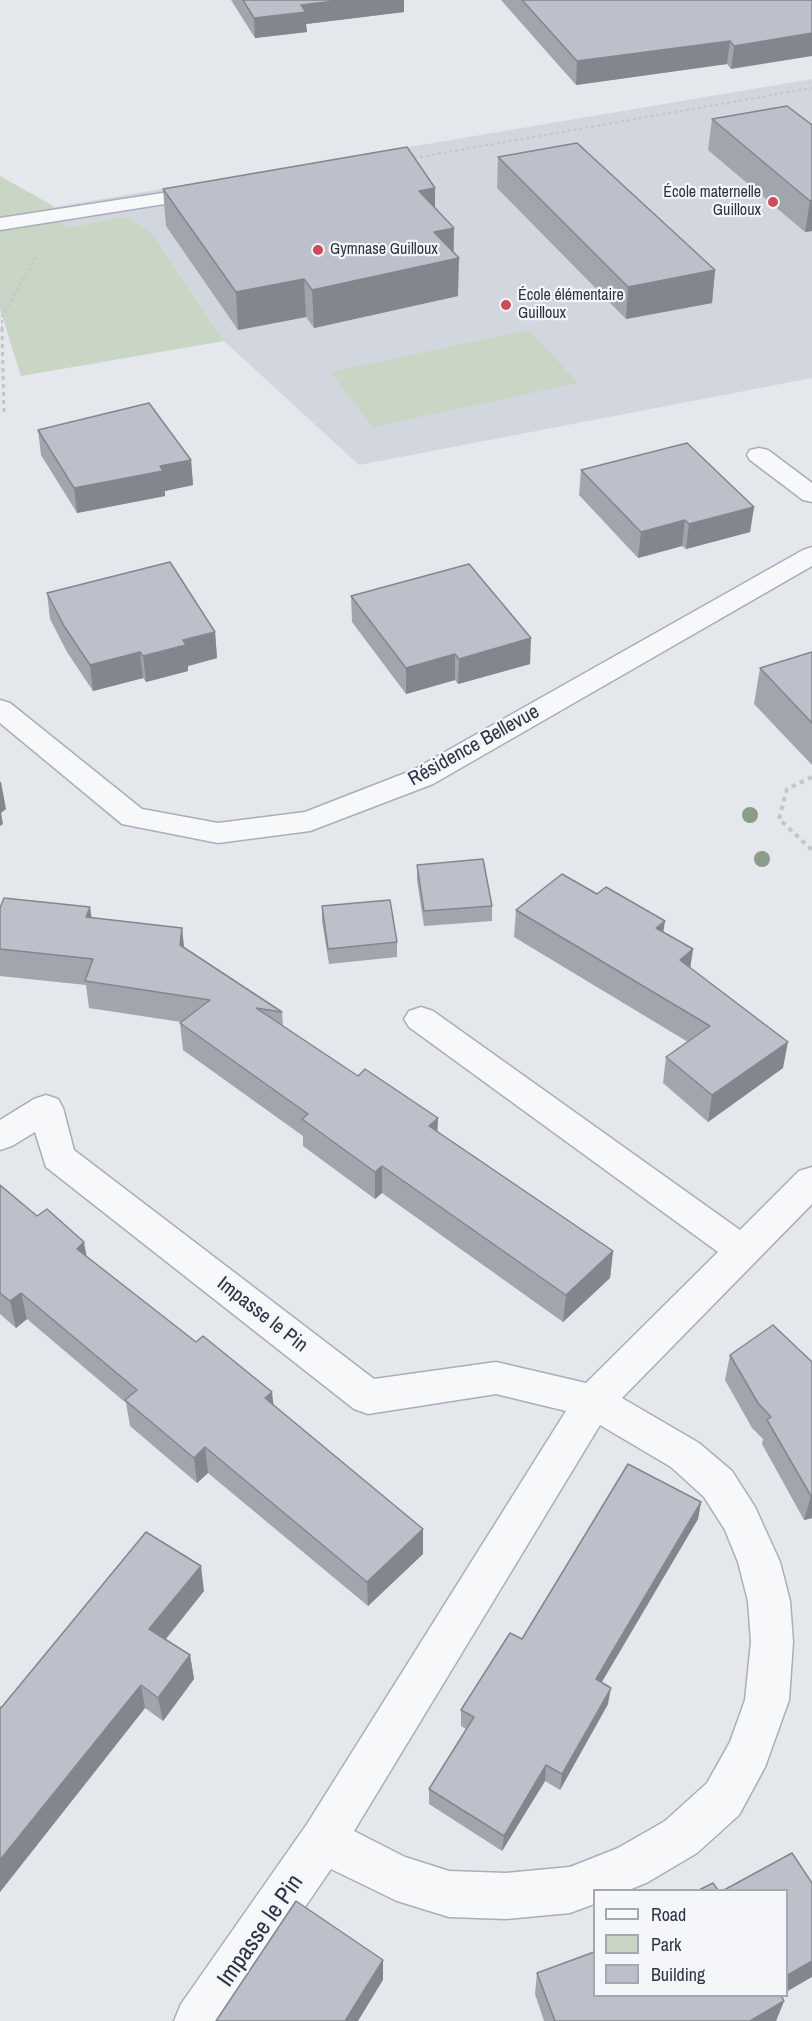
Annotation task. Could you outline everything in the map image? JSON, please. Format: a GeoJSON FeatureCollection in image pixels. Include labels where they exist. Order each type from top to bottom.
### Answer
{"type":"FeatureCollection","features":[{"type":"Feature","properties":{"kind":"street"},"geometry":{"type":"LineString","coordinates":[[0,224],[225,189]]}},
{"type":"Feature","properties":{"kind":"street"},"geometry":{"type":"LineString","coordinates":[[759,455],[812,495]]}},
{"type":"Feature","properties":{"kind":"street","name":"Résidence Bellevue"},"geometry":{"type":"LineString","coordinates":[[0,709],[133,818],[218,833],[310,821],[423,777],[812,555]]}},
{"type":"Feature","properties":{"kind":"street"},"geometry":{"type":"LineString","coordinates":[[421,1019],[743,1251]]}},
{"type":"Feature","properties":{"kind":"street","name":"Impasse le Pin"},"geometry":{"type":"LineString","coordinates":[[0,1137],[46,1108],[58,1157],[368,1397],[496,1378],[593,1401],[685,1455],[718,1485],[741,1520],[759,1562],[769,1601],[772,1642],[767,1700],[748,1752],[723,1799],[681,1837],[632,1866],[570,1890],[506,1896],[449,1894],[397,1878],[323,1840]]}},
{"type":"Feature","properties":{"kind":"street","name":"Impasse le Pin"},"geometry":{"type":"LineString","coordinates":[[198,2021],[323,1840],[593,1401],[812,1182]]}},
{"type":"Feature","properties":{"kind":"path"},"geometry":{"type":"LineString","coordinates":[[414,158],[812,88]]}},
{"type":"Feature","properties":{"kind":"path"},"geometry":{"type":"LineString","coordinates":[[4,414],[2,316],[60,216]]}},
{"type":"Feature","properties":{"kind":"path"},"geometry":{"type":"LineString","coordinates":[[812,777],[787,789],[779,819],[812,850]]}},
{"type":"Feature","properties":{"kind":"shaded area","name":"École élémentaire Guilloux"},"geometry":{"type":"Polygon","coordinates":[[[812,79],[812,378],[359,465],[224,341],[151,232],[125,216],[67,228],[55,207],[812,79]]]}},
{"type":"Feature","properties":{"kind":"green space"},"geometry":{"type":"Polygon","coordinates":[[[0,176],[55,207],[67,228],[125,216],[151,232],[224,341],[21,376],[0,309],[0,176]]]}},
{"type":"Feature","properties":{"kind":"green space"},"geometry":{"type":"Polygon","coordinates":[[[529,330],[578,383],[373,427],[330,372],[529,330]]]}},
{"type":"Feature","properties":{"kind":"building"},"geometry":{"type":"Polygon","coordinates":[[[243,0],[344,0],[301,5],[306,12],[254,18],[243,0]]]}},
{"type":"Feature","properties":{"kind":"building"},"geometry":{"type":"Polygon","coordinates":[[[522,0],[812,0],[812,33],[734,46],[730,41],[577,61],[522,0]]]}},
{"type":"Feature","properties":{"kind":"building"},"geometry":{"type":"Polygon","coordinates":[[[787,106],[812,125],[812,200],[810,201],[712,119],[787,106]]]}},
{"type":"Feature","properties":{"kind":"building"},"geometry":{"type":"Polygon","coordinates":[[[577,143],[715,270],[628,287],[498,157],[577,143]]]}},
{"type":"Feature","properties":{"kind":"building"},"geometry":{"type":"Polygon","coordinates":[[[407,147],[435,188],[419,191],[454,228],[434,232],[459,258],[312,290],[304,279],[236,292],[163,189],[407,147]]]}},
{"type":"Feature","properties":{"kind":"building"},"geometry":{"type":"Polygon","coordinates":[[[149,403],[191,460],[160,466],[163,471],[74,488],[38,430],[149,403]]]}},
{"type":"Feature","properties":{"kind":"building"},"geometry":{"type":"Polygon","coordinates":[[[687,443],[754,507],[689,524],[685,520],[641,532],[581,470],[687,443]]]}},
{"type":"Feature","properties":{"kind":"building"},"geometry":{"type":"Polygon","coordinates":[[[170,562],[215,632],[183,640],[186,645],[143,656],[140,652],[90,665],[64,626],[47,593],[170,562]]]}},
{"type":"Feature","properties":{"kind":"building"},"geometry":{"type":"Polygon","coordinates":[[[469,564],[531,638],[459,659],[455,654],[406,668],[351,596],[469,564]]]}},
{"type":"Feature","properties":{"kind":"building"},"geometry":{"type":"Polygon","coordinates":[[[812,652],[812,723],[760,668],[812,652]]]}},
{"type":"Feature","properties":{"kind":"building"},"geometry":{"type":"Polygon","coordinates":[[[483,859],[492,906],[424,911],[417,865],[483,859]]]}},
{"type":"Feature","properties":{"kind":"building"},"geometry":{"type":"Polygon","coordinates":[[[562,874],[597,894],[606,887],[665,921],[656,928],[693,949],[680,960],[788,1042],[712,1095],[666,1057],[710,1026],[516,910],[562,874]]]}},
{"type":"Feature","properties":{"kind":"building"},"geometry":{"type":"Polygon","coordinates":[[[4,898],[90,907],[86,917],[182,928],[180,945],[282,1012],[256,1008],[358,1076],[365,1069],[438,1118],[429,1126],[613,1251],[566,1295],[382,1166],[375,1172],[302,1119],[308,1114],[180,1023],[210,1000],[85,981],[93,959],[0,949],[0,908],[4,898]]]}},
{"type":"Feature","properties":{"kind":"building"},"geometry":{"type":"Polygon","coordinates":[[[390,900],[397,942],[328,949],[322,906],[390,900]]]}},
{"type":"Feature","properties":{"kind":"building"},"geometry":{"type":"Polygon","coordinates":[[[0,1185],[37,1216],[47,1209],[84,1242],[77,1249],[196,1342],[203,1336],[272,1392],[265,1398],[423,1529],[367,1582],[205,1447],[194,1458],[125,1400],[137,1390],[21,1293],[10,1301],[0,1293],[0,1185]]]}},
{"type":"Feature","properties":{"kind":"building"},"geometry":{"type":"Polygon","coordinates":[[[773,1325],[812,1362],[812,1496],[767,1420],[771,1417],[758,1403],[730,1355],[773,1325]]]}},
{"type":"Feature","properties":{"kind":"building"},"geometry":{"type":"Polygon","coordinates":[[[628,1464],[701,1502],[596,1679],[611,1688],[562,1774],[546,1765],[504,1836],[429,1789],[474,1717],[461,1710],[510,1633],[522,1639],[628,1464]]]}},
{"type":"Feature","properties":{"kind":"building"},"geometry":{"type":"Polygon","coordinates":[[[146,1532],[201,1566],[149,1629],[190,1655],[158,1698],[141,1685],[0,1860],[0,1707],[146,1532]]]}},
{"type":"Feature","properties":{"kind":"building"},"geometry":{"type":"Polygon","coordinates":[[[792,1853],[812,1883],[812,1961],[788,1975],[788,1889],[726,1889],[792,1853]]]}},
{"type":"Feature","properties":{"kind":"building"},"geometry":{"type":"Polygon","coordinates":[[[713,1883],[717,1889],[701,1889],[713,1883]]]}},
{"type":"Feature","properties":{"kind":"building"},"geometry":{"type":"Polygon","coordinates":[[[296,1901],[383,1960],[345,2021],[216,2021],[296,1901]]]}},
{"type":"Feature","properties":{"kind":"building"},"geometry":{"type":"Polygon","coordinates":[[[593,1952],[593,1997],[782,1997],[784,2001],[750,2021],[555,2021],[537,1973],[593,1952]]]}},
{"type":"Feature","properties":{"kind":"place","name":"École maternelle Guilloux"},"geometry":{"type":"Point","coordinates":[773,202]}},
{"type":"Feature","properties":{"kind":"place","name":"Gymnase Guilloux"},"geometry":{"type":"Point","coordinates":[318,250]}},
{"type":"Feature","properties":{"kind":"place","name":"École élémentaire Guilloux"},"geometry":{"type":"Point","coordinates":[506,305]}}]}
